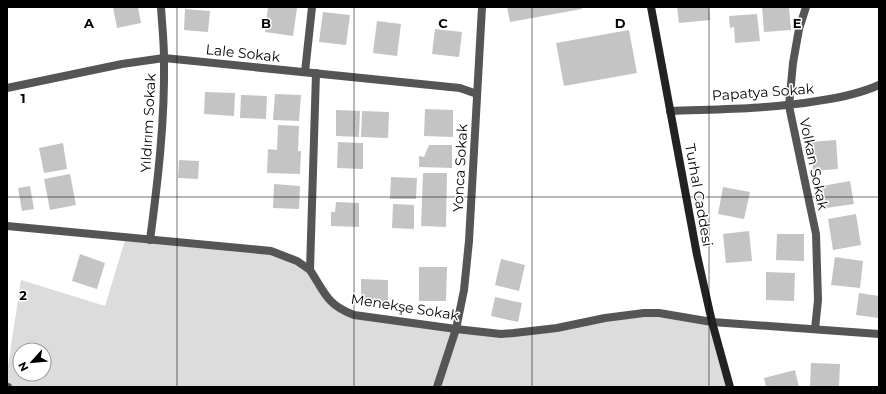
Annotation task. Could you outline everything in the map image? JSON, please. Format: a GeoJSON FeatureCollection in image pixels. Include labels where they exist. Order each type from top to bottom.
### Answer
{"type":"FeatureCollection","features":[{"type":"Feature","properties":{"kind":"street","name":"Yıldırım Sokak"},"geometry":{"type":"LineString","coordinates":[[150,240],[163,124],[164,58],[161,7]]}},
{"type":"Feature","properties":{"kind":"street"},"geometry":{"type":"LineString","coordinates":[[305,72],[312,7]]}},
{"type":"Feature","properties":{"kind":"street","name":"Yonca Sokak"},"geometry":{"type":"LineString","coordinates":[[437,387],[456,329],[464,290],[469,241],[482,7]]}},
{"type":"Feature","properties":{"kind":"street","name":"Turhal Caddesi"},"geometry":{"type":"LineString","coordinates":[[651,7],[697,255],[712,322],[730,387]]}},
{"type":"Feature","properties":{"kind":"street","name":"Volkan Sokak"},"geometry":{"type":"LineString","coordinates":[[806,7],[799,29],[793,63],[789,106],[816,234],[818,300],[816,329]]}},
{"type":"Feature","properties":{"kind":"street","name":"Lale Sokak"},"geometry":{"type":"LineString","coordinates":[[7,88],[122,64],[164,58],[460,88],[477,94]]}},
{"type":"Feature","properties":{"kind":"street"},"geometry":{"type":"LineString","coordinates":[[310,270],[316,73]]}},
{"type":"Feature","properties":{"kind":"street","name":"Papatya Sokak"},"geometry":{"type":"LineString","coordinates":[[670,111],[789,106],[839,98],[879,85]]}},
{"type":"Feature","properties":{"kind":"street"},"geometry":{"type":"LineString","coordinates":[[7,226],[271,251],[297,261],[310,270]]}},
{"type":"Feature","properties":{"kind":"street","name":"Menekşe Sokak"},"geometry":{"type":"LineString","coordinates":[[310,270],[325,296],[333,305],[342,311],[354,315],[456,329],[501,334],[530,332],[605,318],[644,313],[659,313],[678,315],[712,322],[879,334]]}},
{"type":"Feature","properties":{"kind":"shaded area"},"geometry":{"type":"Polygon","coordinates":[[[126,237],[271,251],[297,261],[342,311],[501,334],[644,313],[712,322],[730,387],[7,387],[7,372],[21,280],[105,306],[126,237]]]}},
{"type":"Feature","properties":{"kind":"building"},"geometry":{"type":"Polygon","coordinates":[[[113,7],[138,7],[141,23],[117,28],[113,7]]]}},
{"type":"Feature","properties":{"kind":"building"},"geometry":{"type":"Polygon","coordinates":[[[268,7],[297,8],[293,36],[265,32],[268,7]]]}},
{"type":"Feature","properties":{"kind":"building"},"geometry":{"type":"Polygon","coordinates":[[[507,7],[582,7],[582,9],[510,22],[507,7]]]}},
{"type":"Feature","properties":{"kind":"building"},"geometry":{"type":"Polygon","coordinates":[[[677,7],[709,7],[710,20],[679,23],[677,7]]]}},
{"type":"Feature","properties":{"kind":"building"},"geometry":{"type":"Polygon","coordinates":[[[762,7],[789,7],[791,30],[764,32],[762,7]]]}},
{"type":"Feature","properties":{"kind":"building"},"geometry":{"type":"Polygon","coordinates":[[[185,9],[210,11],[208,32],[184,30],[185,9]]]}},
{"type":"Feature","properties":{"kind":"building"},"geometry":{"type":"Polygon","coordinates":[[[323,12],[350,15],[346,45],[319,42],[323,12]]]}},
{"type":"Feature","properties":{"kind":"building"},"geometry":{"type":"Polygon","coordinates":[[[757,14],[760,41],[735,43],[734,27],[730,28],[729,16],[757,14]]]}},
{"type":"Feature","properties":{"kind":"building"},"geometry":{"type":"Polygon","coordinates":[[[377,21],[401,24],[397,56],[373,53],[377,21]]]}},
{"type":"Feature","properties":{"kind":"building"},"geometry":{"type":"Polygon","coordinates":[[[435,29],[462,32],[459,57],[432,54],[435,29]]]}},
{"type":"Feature","properties":{"kind":"building"},"geometry":{"type":"Polygon","coordinates":[[[629,30],[637,73],[564,86],[556,43],[629,30]]]}},
{"type":"Feature","properties":{"kind":"building"},"geometry":{"type":"Polygon","coordinates":[[[205,92],[235,93],[234,116],[204,114],[205,92]]]}},
{"type":"Feature","properties":{"kind":"building"},"geometry":{"type":"Polygon","coordinates":[[[275,94],[301,95],[299,121],[273,120],[275,94]]]}},
{"type":"Feature","properties":{"kind":"building"},"geometry":{"type":"Polygon","coordinates":[[[241,95],[267,96],[266,119],[240,118],[241,95]]]}},
{"type":"Feature","properties":{"kind":"building"},"geometry":{"type":"Polygon","coordinates":[[[425,109],[453,110],[453,137],[424,136],[425,109]]]}},
{"type":"Feature","properties":{"kind":"building"},"geometry":{"type":"Polygon","coordinates":[[[336,110],[360,111],[359,137],[336,136],[336,110]]]}},
{"type":"Feature","properties":{"kind":"building"},"geometry":{"type":"Polygon","coordinates":[[[362,111],[389,112],[388,138],[361,137],[362,111]]]}},
{"type":"Feature","properties":{"kind":"building"},"geometry":{"type":"Polygon","coordinates":[[[278,125],[299,126],[298,151],[301,151],[300,174],[267,173],[268,149],[277,150],[278,125]]]}},
{"type":"Feature","properties":{"kind":"building"},"geometry":{"type":"Polygon","coordinates":[[[836,140],[838,169],[813,171],[810,142],[836,140]]]}},
{"type":"Feature","properties":{"kind":"building"},"geometry":{"type":"Polygon","coordinates":[[[338,142],[363,143],[363,169],[337,168],[338,142]]]}},
{"type":"Feature","properties":{"kind":"building"},"geometry":{"type":"Polygon","coordinates":[[[63,143],[67,169],[44,173],[39,148],[63,143]]]}},
{"type":"Feature","properties":{"kind":"building"},"geometry":{"type":"Polygon","coordinates":[[[429,145],[452,145],[452,168],[419,167],[419,156],[424,157],[429,145]]]}},
{"type":"Feature","properties":{"kind":"building"},"geometry":{"type":"Polygon","coordinates":[[[179,160],[199,161],[198,179],[178,178],[179,160]]]}},
{"type":"Feature","properties":{"kind":"building"},"geometry":{"type":"Polygon","coordinates":[[[423,173],[447,173],[446,227],[421,226],[423,173]]]}},
{"type":"Feature","properties":{"kind":"building"},"geometry":{"type":"Polygon","coordinates":[[[70,174],[76,205],[50,210],[44,179],[70,174]]]}},
{"type":"Feature","properties":{"kind":"building"},"geometry":{"type":"Polygon","coordinates":[[[391,177],[417,178],[416,199],[390,199],[391,177]]]}},
{"type":"Feature","properties":{"kind":"building"},"geometry":{"type":"Polygon","coordinates":[[[850,181],[854,204],[826,208],[822,186],[850,181]]]}},
{"type":"Feature","properties":{"kind":"building"},"geometry":{"type":"Polygon","coordinates":[[[274,184],[300,186],[299,209],[273,208],[274,184]]]}},
{"type":"Feature","properties":{"kind":"building"},"geometry":{"type":"Polygon","coordinates":[[[30,186],[34,209],[22,211],[18,188],[30,186]]]}},
{"type":"Feature","properties":{"kind":"building"},"geometry":{"type":"Polygon","coordinates":[[[723,187],[750,192],[744,219],[718,214],[723,187]]]}},
{"type":"Feature","properties":{"kind":"building"},"geometry":{"type":"Polygon","coordinates":[[[336,202],[359,203],[359,227],[331,226],[331,212],[335,212],[336,202]]]}},
{"type":"Feature","properties":{"kind":"building"},"geometry":{"type":"Polygon","coordinates":[[[393,204],[414,205],[414,229],[392,228],[393,204]]]}},
{"type":"Feature","properties":{"kind":"building"},"geometry":{"type":"Polygon","coordinates":[[[856,214],[861,245],[833,250],[828,219],[856,214]]]}},
{"type":"Feature","properties":{"kind":"building"},"geometry":{"type":"Polygon","coordinates":[[[749,231],[752,261],[726,263],[723,234],[749,231]]]}},
{"type":"Feature","properties":{"kind":"building"},"geometry":{"type":"Polygon","coordinates":[[[777,234],[804,234],[804,261],[776,260],[777,234]]]}},
{"type":"Feature","properties":{"kind":"building"},"geometry":{"type":"Polygon","coordinates":[[[80,254],[105,263],[97,289],[72,281],[80,254]]]}},
{"type":"Feature","properties":{"kind":"building"},"geometry":{"type":"Polygon","coordinates":[[[835,257],[863,261],[860,288],[831,285],[835,257]]]}},
{"type":"Feature","properties":{"kind":"building"},"geometry":{"type":"Polygon","coordinates":[[[501,259],[525,265],[519,291],[495,285],[501,259]]]}},
{"type":"Feature","properties":{"kind":"building"},"geometry":{"type":"Polygon","coordinates":[[[419,267],[447,267],[446,301],[419,301],[419,267]]]}},
{"type":"Feature","properties":{"kind":"building"},"geometry":{"type":"Polygon","coordinates":[[[766,272],[795,273],[794,301],[766,300],[766,272]]]}},
{"type":"Feature","properties":{"kind":"building"},"geometry":{"type":"Polygon","coordinates":[[[361,279],[388,280],[388,302],[361,302],[361,279]]]}},
{"type":"Feature","properties":{"kind":"building"},"geometry":{"type":"Polygon","coordinates":[[[859,293],[879,296],[879,318],[856,315],[859,293]]]}},
{"type":"Feature","properties":{"kind":"building"},"geometry":{"type":"Polygon","coordinates":[[[495,297],[522,303],[518,322],[491,316],[495,297]]]}},
{"type":"Feature","properties":{"kind":"building"},"geometry":{"type":"Polygon","coordinates":[[[811,363],[840,364],[839,387],[810,387],[811,363]]]}},
{"type":"Feature","properties":{"kind":"building"},"geometry":{"type":"Polygon","coordinates":[[[795,370],[799,387],[766,387],[764,378],[795,370]]]}}]}
